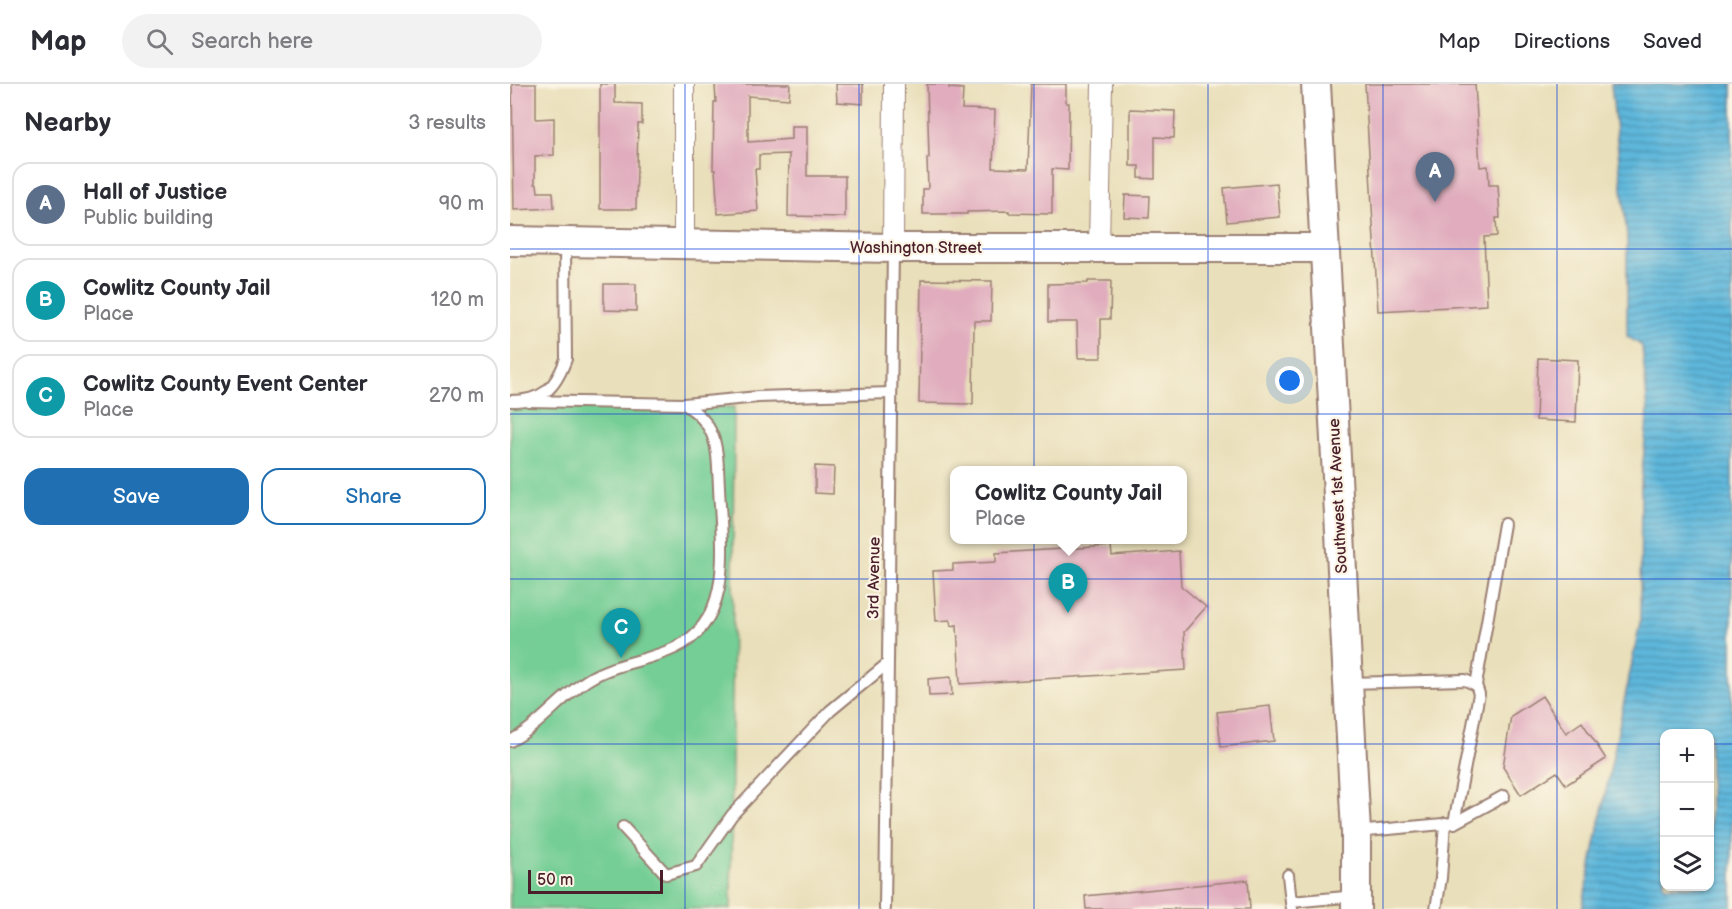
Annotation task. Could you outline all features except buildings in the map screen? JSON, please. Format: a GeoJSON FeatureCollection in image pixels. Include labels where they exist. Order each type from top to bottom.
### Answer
{"type":"FeatureCollection","features":[{"type":"Feature","properties":{"kind":"street"},"geometry":{"type":"LineString","coordinates":[[684,84],[684,243]]}},
{"type":"Feature","properties":{"kind":"street"},"geometry":{"type":"LineString","coordinates":[[893,248],[894,84]]}},
{"type":"Feature","properties":{"kind":"street"},"geometry":{"type":"LineString","coordinates":[[1099,247],[1102,84]]}},
{"type":"Feature","properties":{"kind":"street","name":"Southwest 1st Avenue"},"geometry":{"type":"LineString","coordinates":[[1316,84],[1356,832],[1356,902]]}},
{"type":"Feature","properties":{"kind":"street","name":"Washington Street"},"geometry":{"type":"LineString","coordinates":[[510,241],[893,248],[1323,248]]}},
{"type":"Feature","properties":{"kind":"lane"},"geometry":{"type":"LineString","coordinates":[[528,401],[548,392],[560,376],[566,359],[566,242]]}},
{"type":"Feature","properties":{"kind":"lane","name":"3rd Avenue"},"geometry":{"type":"LineString","coordinates":[[885,909],[893,248]]}},
{"type":"Feature","properties":{"kind":"lane"},"geometry":{"type":"LineString","coordinates":[[510,402],[684,404],[758,397],[891,393]]}},
{"type":"Feature","properties":{"kind":"lane"},"geometry":{"type":"LineString","coordinates":[[510,741],[525,733],[560,701],[589,679],[624,664],[674,649],[691,639],[717,601],[722,573],[718,466],[715,445],[710,428],[699,413],[684,404]]}},
{"type":"Feature","properties":{"kind":"lane"},"geometry":{"type":"LineString","coordinates":[[1436,909],[1450,823],[1479,694],[1476,685],[1503,524]]}},
{"type":"Feature","properties":{"kind":"lane"},"geometry":{"type":"LineString","coordinates":[[623,827],[666,874],[696,866],[732,815],[830,711],[887,664]]}},
{"type":"Feature","properties":{"kind":"lane"},"geometry":{"type":"LineString","coordinates":[[1348,683],[1465,680],[1476,685]]}},
{"type":"Feature","properties":{"kind":"lane"},"geometry":{"type":"LineString","coordinates":[[1356,832],[1450,823],[1504,796]]}},
{"type":"Feature","properties":{"kind":"lane"},"geometry":{"type":"LineString","coordinates":[[1288,875],[1292,905],[1356,902]]}},
{"type":"Feature","properties":{"kind":"green space"},"geometry":{"type":"Polygon","coordinates":[[[510,406],[734,407],[731,909],[510,909],[510,406]]]}},
{"type":"Feature","properties":{"kind":"water"},"geometry":{"type":"Polygon","coordinates":[[[1611,84],[1732,84],[1732,909],[1582,909],[1640,623],[1641,482],[1648,411],[1642,346],[1627,336],[1627,236],[1611,84]]]}},
{"type":"Feature","properties":{"kind":"place","name":"Hall of Justice"},"geometry":{"type":"Point","coordinates":[1435,202]}},
{"type":"Feature","properties":{"kind":"place","name":"Cowlitz County Jail"},"geometry":{"type":"Point","coordinates":[1068,613]}},
{"type":"Feature","properties":{"kind":"place","name":"Cowlitz County Event Center"},"geometry":{"type":"Point","coordinates":[621,658]}}]}
